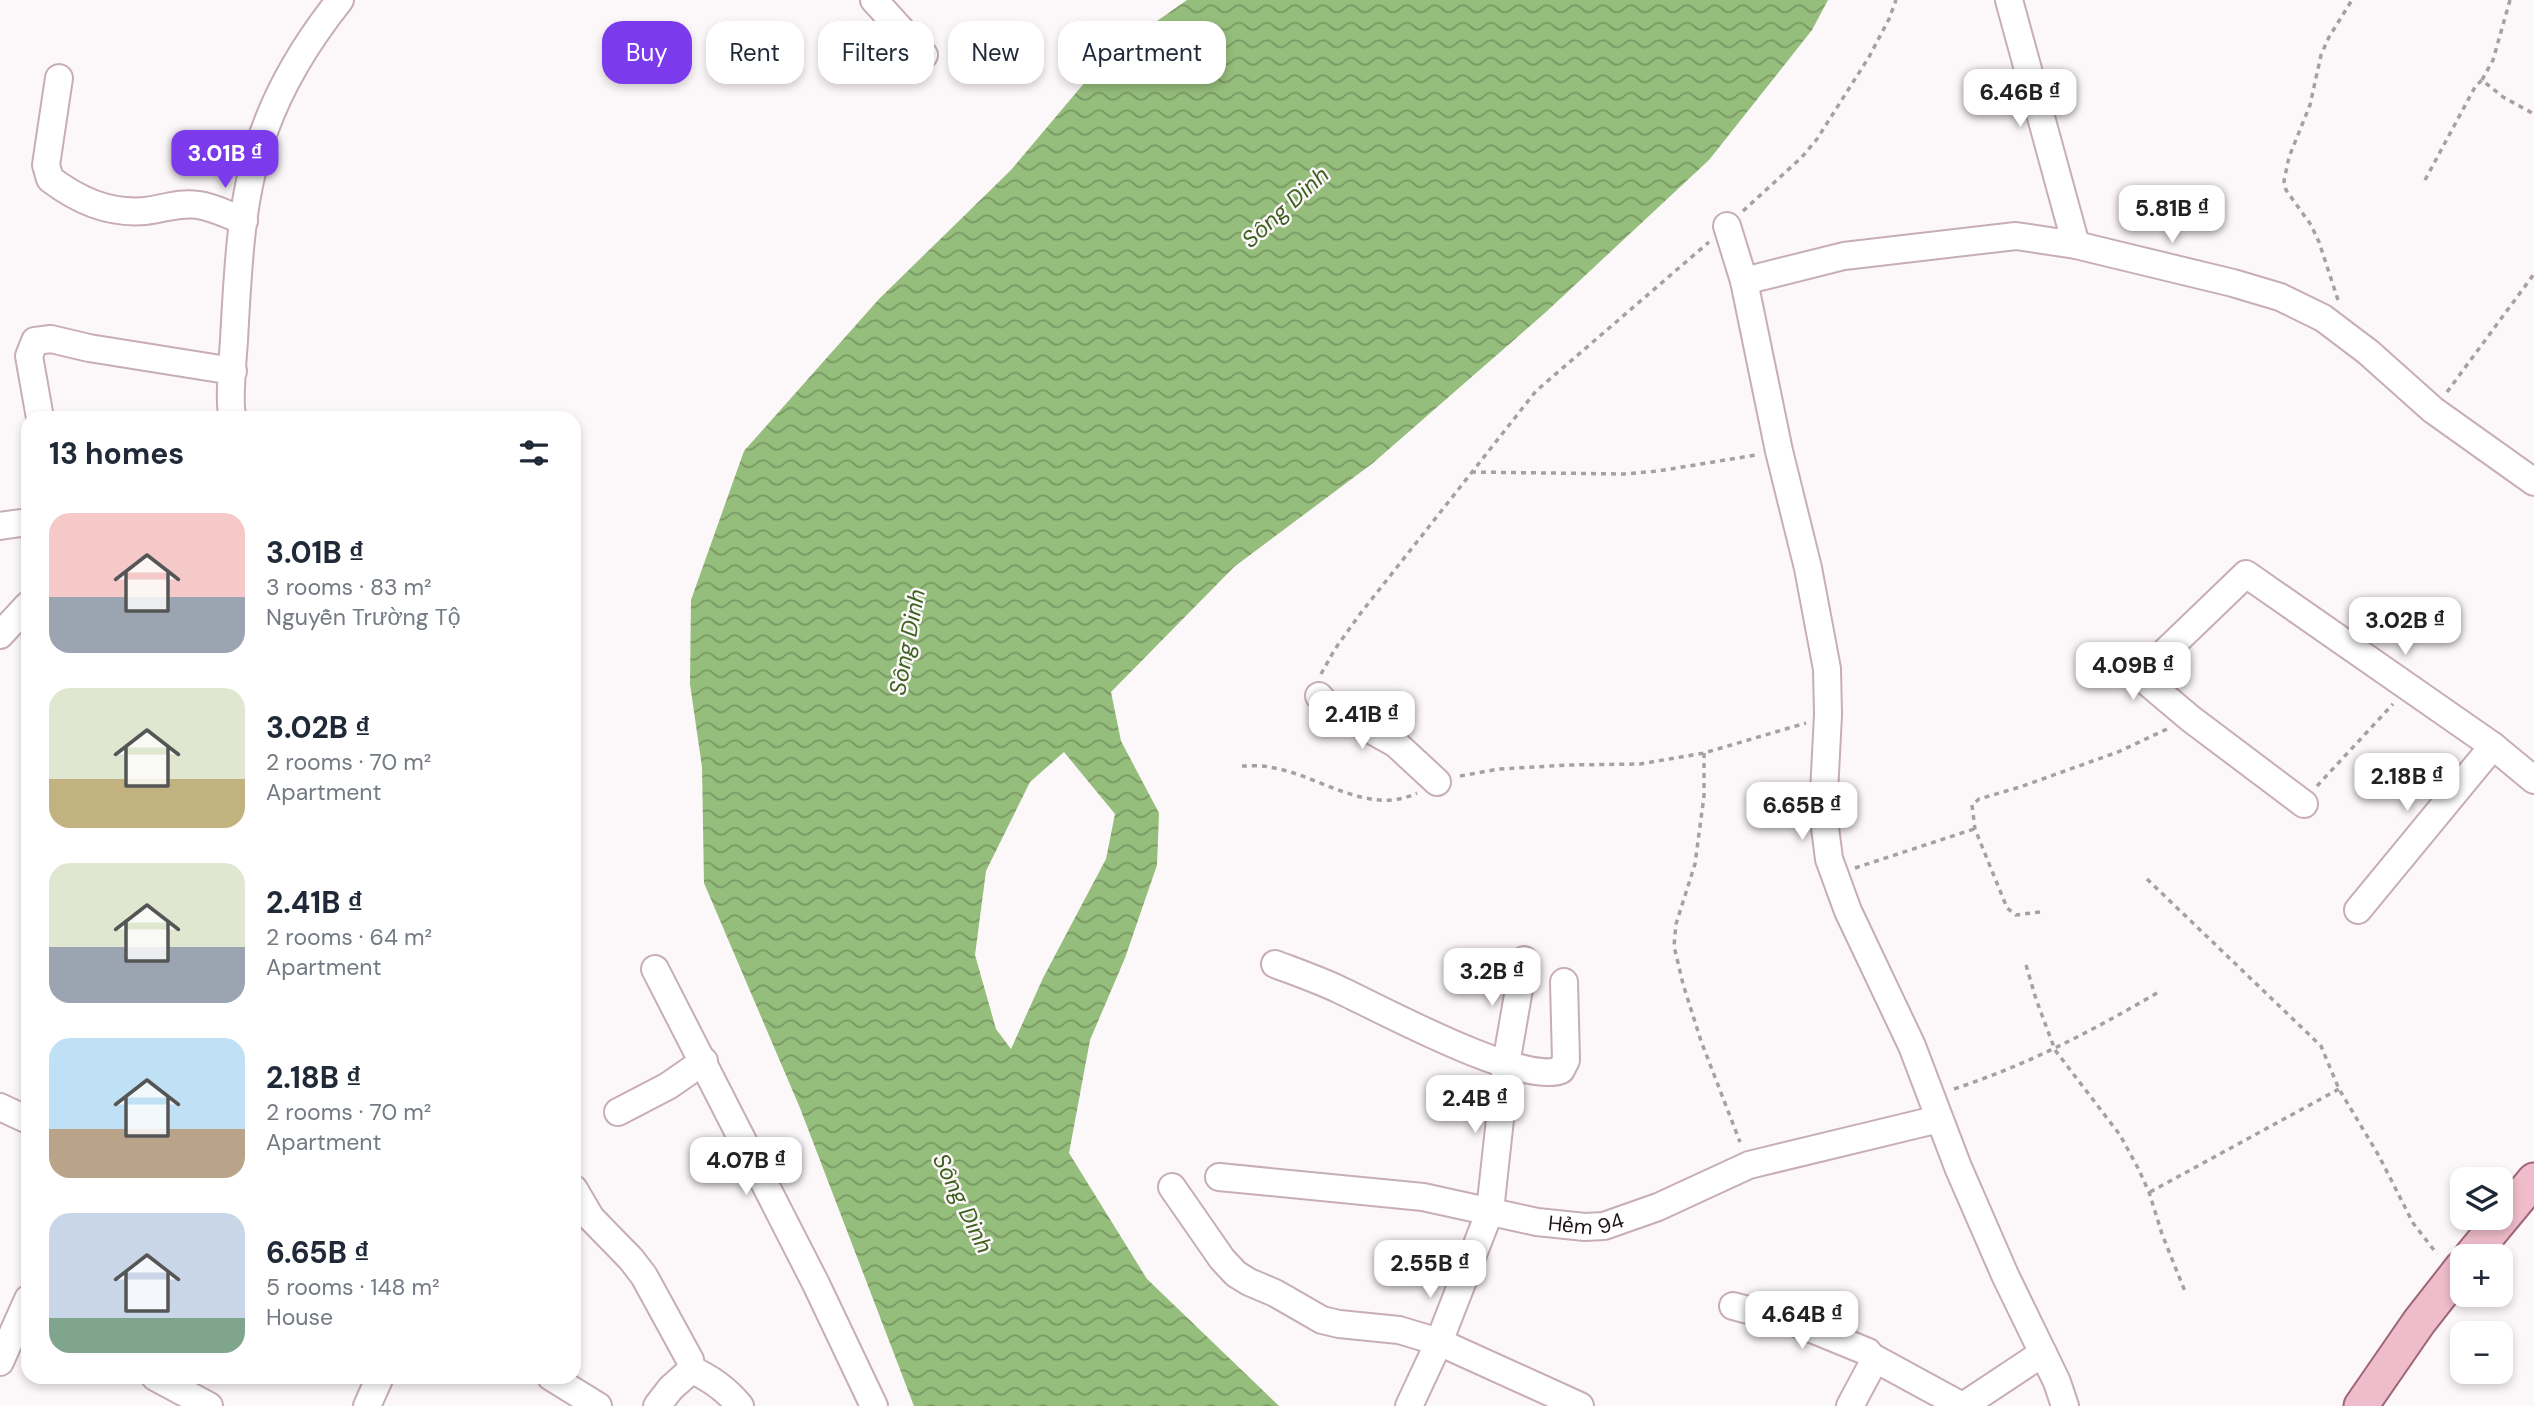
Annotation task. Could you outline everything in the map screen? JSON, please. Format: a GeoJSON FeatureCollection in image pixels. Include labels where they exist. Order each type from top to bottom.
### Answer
{"type":"FeatureCollection","features":[{"type":"Feature","properties":{"kind":"main road"},"geometry":{"type":"LineString","coordinates":[[2482,1244],[2534,1180]]}},
{"type":"Feature","properties":{"kind":"main road"},"geometry":{"type":"LineString","coordinates":[[2361,1406],[2418,1322],[2450,1283]]}},
{"type":"Feature","properties":{"kind":"street"},"geometry":{"type":"LineString","coordinates":[[874,0],[893,21]]}},
{"type":"Feature","properties":{"kind":"street"},"geometry":{"type":"LineString","coordinates":[[2009,0],[2076,245]]}},
{"type":"Feature","properties":{"kind":"street"},"geometry":{"type":"LineString","coordinates":[[232,411],[237,292],[251,175],[265,129],[293,69],[332,3]]}},
{"type":"Feature","properties":{"kind":"street"},"geometry":{"type":"LineString","coordinates":[[59,78],[46,165],[50,179],[83,201],[112,210],[144,211],[173,205],[199,205],[244,221]]}},
{"type":"Feature","properties":{"kind":"street"},"geometry":{"type":"LineString","coordinates":[[1727,226],[1744,281],[1779,451],[1808,568],[1827,669],[1828,715],[1823,811],[1826,848],[1833,876],[1912,1046],[2005,1275],[2065,1406]]}},
{"type":"Feature","properties":{"kind":"street"},"geometry":{"type":"LineString","coordinates":[[1744,281],[1844,256],[2016,236],[2076,245],[2233,283],[2280,297],[2323,318],[2350,336],[2433,411],[2534,482]]}},
{"type":"Feature","properties":{"kind":"street"},"geometry":{"type":"LineString","coordinates":[[39,411],[29,356],[35,341],[51,339],[233,372]]}},
{"type":"Feature","properties":{"kind":"street"},"geometry":{"type":"LineString","coordinates":[[0,526],[21,523]]}},
{"type":"Feature","properties":{"kind":"street"},"geometry":{"type":"LineString","coordinates":[[2304,804],[2140,676],[2246,574],[2493,747],[2534,780]]}},
{"type":"Feature","properties":{"kind":"street"},"geometry":{"type":"LineString","coordinates":[[0,635],[21,612]]}},
{"type":"Feature","properties":{"kind":"street"},"geometry":{"type":"LineString","coordinates":[[1319,696],[1328,706],[1396,744],[1437,782]]}},
{"type":"Feature","properties":{"kind":"street"},"geometry":{"type":"LineString","coordinates":[[2358,910],[2493,747]]}},
{"type":"Feature","properties":{"kind":"street"},"geometry":{"type":"LineString","coordinates":[[1409,1406],[1439,1342],[1490,1211],[1506,1064],[1524,960]]}},
{"type":"Feature","properties":{"kind":"street"},"geometry":{"type":"LineString","coordinates":[[1275,964],[1338,988],[1402,1021],[1506,1064],[1545,1072],[1557,1072],[1564,1066],[1564,982]]}},
{"type":"Feature","properties":{"kind":"street"},"geometry":{"type":"LineString","coordinates":[[655,969],[810,1272],[874,1406]]}},
{"type":"Feature","properties":{"kind":"street"},"geometry":{"type":"LineString","coordinates":[[618,1112],[668,1086],[704,1061]]}},
{"type":"Feature","properties":{"kind":"street"},"geometry":{"type":"LineString","coordinates":[[0,1107],[21,1117]]}},
{"type":"Feature","properties":{"kind":"street","name":"Hẻm 94"},"geometry":{"type":"LineString","coordinates":[[1219,1177],[1423,1197],[1559,1225],[1604,1226],[1658,1207],[1749,1165],[1935,1107]]}},
{"type":"Feature","properties":{"kind":"street"},"geometry":{"type":"LineString","coordinates":[[1172,1187],[1222,1259],[1236,1274],[1249,1282],[1276,1293],[1322,1320],[1399,1330],[1439,1342],[1580,1406]]}},
{"type":"Feature","properties":{"kind":"street"},"geometry":{"type":"LineString","coordinates":[[581,1201],[591,1218],[631,1259],[643,1276],[687,1353],[691,1369]]}},
{"type":"Feature","properties":{"kind":"street"},"geometry":{"type":"LineString","coordinates":[[1733,1306],[1762,1312],[1860,1348],[1962,1406],[2043,1353]]}},
{"type":"Feature","properties":{"kind":"street"},"geometry":{"type":"LineString","coordinates":[[0,1362],[21,1318]]}},
{"type":"Feature","properties":{"kind":"street"},"geometry":{"type":"LineString","coordinates":[[1850,1406],[1869,1372],[1873,1363],[1872,1357]]}},
{"type":"Feature","properties":{"kind":"street"},"geometry":{"type":"LineString","coordinates":[[657,1406],[691,1369]]}},
{"type":"Feature","properties":{"kind":"street"},"geometry":{"type":"LineString","coordinates":[[691,1369],[710,1378],[740,1406]]}},
{"type":"Feature","properties":{"kind":"street"},"geometry":{"type":"LineString","coordinates":[[168,1384],[209,1406]]}},
{"type":"Feature","properties":{"kind":"street"},"geometry":{"type":"LineString","coordinates":[[366,1406],[377,1384]]}},
{"type":"Feature","properties":{"kind":"street"},"geometry":{"type":"LineString","coordinates":[[562,1384],[598,1406]]}},
{"type":"Feature","properties":{"kind":"path"},"geometry":{"type":"LineString","coordinates":[[1319,696],[1322,672],[1335,649],[1536,391],[1727,226],[1802,157],[1817,139],[1869,57],[1896,0]]}},
{"type":"Feature","properties":{"kind":"path"},"geometry":{"type":"LineString","coordinates":[[2350,336],[2319,242],[2311,225],[2286,190],[2284,181],[2289,157],[2311,105],[2321,55],[2352,0]]}},
{"type":"Feature","properties":{"kind":"path"},"geometry":{"type":"LineString","coordinates":[[2425,180],[2475,86],[2482,80],[2493,60],[2510,0]]}},
{"type":"Feature","properties":{"kind":"path"},"geometry":{"type":"LineString","coordinates":[[2482,80],[2503,97],[2534,114]]}},
{"type":"Feature","properties":{"kind":"path"},"geometry":{"type":"LineString","coordinates":[[2433,411],[2534,274]]}},
{"type":"Feature","properties":{"kind":"path"},"geometry":{"type":"LineString","coordinates":[[1471,472],[1624,474],[1779,451]]}},
{"type":"Feature","properties":{"kind":"path"},"geometry":{"type":"LineString","coordinates":[[2304,804],[2324,776],[2409,688]]}},
{"type":"Feature","properties":{"kind":"path"},"geometry":{"type":"LineString","coordinates":[[1241,766],[1277,769],[1380,801],[1406,798],[1437,782],[1499,769],[1640,765],[1704,753],[1764,737],[1828,715]]}},
{"type":"Feature","properties":{"kind":"path"},"geometry":{"type":"LineString","coordinates":[[2040,912],[2016,915],[2007,908],[1975,829],[1972,805],[1979,799],[2021,788],[2118,752],[2192,719]]}},
{"type":"Feature","properties":{"kind":"path"},"geometry":{"type":"LineString","coordinates":[[1704,753],[1704,796],[1695,864],[1676,923],[1674,946],[1701,1041],[1749,1165]]}},
{"type":"Feature","properties":{"kind":"path"},"geometry":{"type":"LineString","coordinates":[[1833,876],[1975,829]]}},
{"type":"Feature","properties":{"kind":"path"},"geometry":{"type":"LineString","coordinates":[[2147,879],[2321,1046],[2339,1089],[2379,1156],[2413,1223],[2435,1252],[2450,1259]]}},
{"type":"Feature","properties":{"kind":"path"},"geometry":{"type":"LineString","coordinates":[[2026,965],[2055,1050],[2120,1135],[2150,1192],[2162,1234],[2186,1294]]}},
{"type":"Feature","properties":{"kind":"path"},"geometry":{"type":"LineString","coordinates":[[1935,1107],[2055,1050],[2157,993]]}},
{"type":"Feature","properties":{"kind":"path"},"geometry":{"type":"LineString","coordinates":[[2150,1192],[2339,1089]]}},
{"type":"Feature","properties":{"kind":"water","name":"Sông Dinh"},"geometry":{"type":"Polygon","coordinates":[[[1187,0],[1828,0],[1812,30],[1709,160],[1546,312],[1373,463],[1234,567],[1111,692],[1121,741],[1159,813],[1157,865],[1125,958],[1090,1040],[1069,1153],[1147,1279],[1279,1406],[914,1406],[800,1108],[704,883],[702,767],[690,684],[691,600],[744,451],[879,299],[1011,170],[1083,84],[1226,84],[1226,21],[1157,21],[1187,0]],[[1064,752],[1030,782],[986,871],[975,955],[996,1029],[1011,1049],[1043,978],[1106,859],[1115,814],[1064,752]]]}}]}
